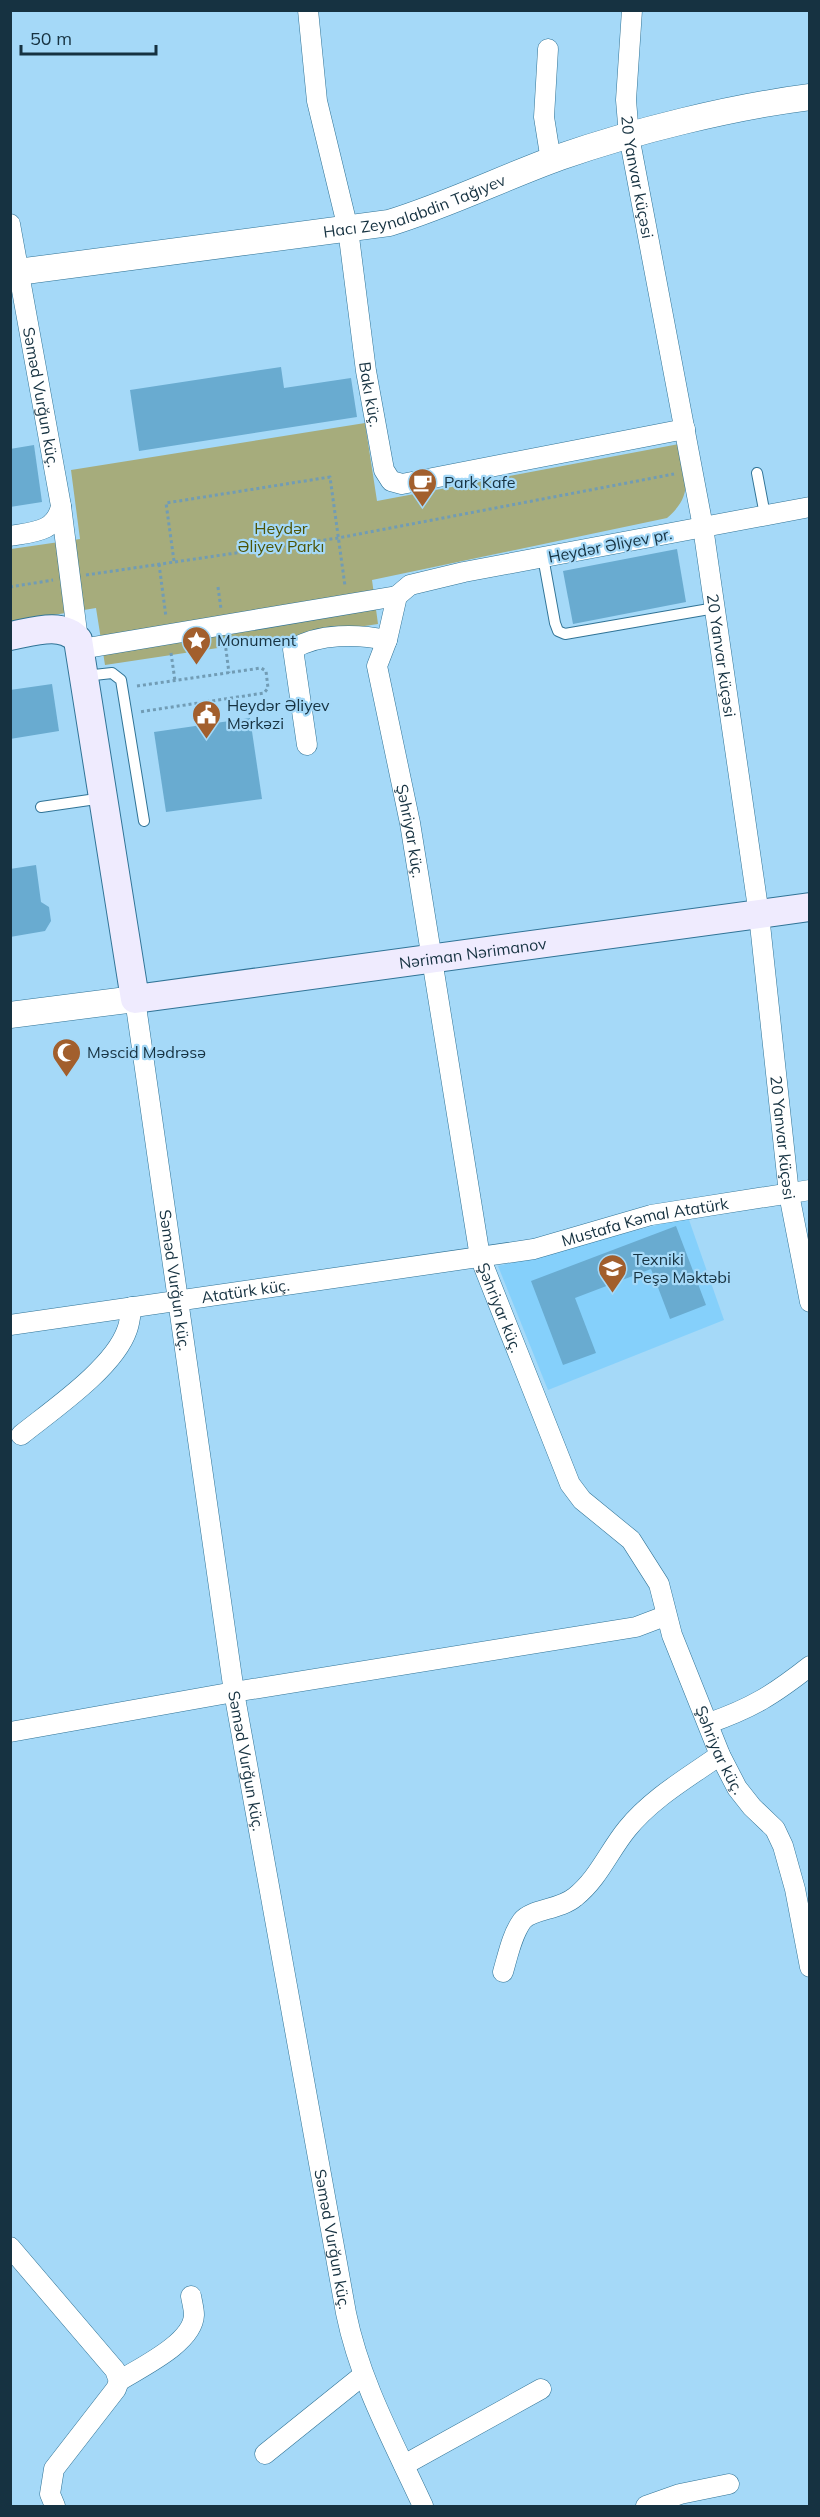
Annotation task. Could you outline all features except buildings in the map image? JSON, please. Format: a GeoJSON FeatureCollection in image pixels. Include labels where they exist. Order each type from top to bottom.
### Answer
{"type":"FeatureCollection","features":[{"type":"Feature","properties":{"kind":"main road"},"geometry":{"type":"LineString","coordinates":[[10,636],[75,648],[104,798],[135,999]]}},
{"type":"Feature","properties":{"kind":"main road","name":"Nəriman Nərimanov"},"geometry":{"type":"LineString","coordinates":[[135,999],[810,907]]}},
{"type":"Feature","properties":{"kind":"street","name":"Bakı küç."},"geometry":{"type":"LineString","coordinates":[[308,10],[317,101],[348,229],[366,371],[384,470],[391,481],[402,484],[685,429]]}},
{"type":"Feature","properties":{"kind":"street","name":"20 Yanvar küçəsi"},"geometry":{"type":"LineString","coordinates":[[632,10],[626,100],[629,136],[703,527],[759,915],[789,1194],[810,1302]]}},
{"type":"Feature","properties":{"kind":"street"},"geometry":{"type":"LineString","coordinates":[[548,49],[544,117],[551,161]]}},
{"type":"Feature","properties":{"kind":"street","name":"Hacı Zeynalabdin Tağıyev"},"geometry":{"type":"LineString","coordinates":[[14,273],[389,223],[422,213],[551,161],[629,136],[810,97]]}},
{"type":"Feature","properties":{"kind":"street","name":"Səməd Vurğun küç."},"geometry":{"type":"LineString","coordinates":[[10,224],[14,273],[61,506],[75,648]]}},
{"type":"Feature","properties":{"kind":"street"},"geometry":{"type":"LineString","coordinates":[[10,536],[41,531],[59,516],[61,506]]}},
{"type":"Feature","properties":{"kind":"street","name":"Heydər Əliyev pr."},"geometry":{"type":"LineString","coordinates":[[75,648],[404,591],[543,557],[810,507]]}},
{"type":"Feature","properties":{"kind":"street","name":"Şəhriyar küç."},"geometry":{"type":"LineString","coordinates":[[404,591],[377,666],[379,685],[410,823],[480,1257],[570,1484],[582,1500],[632,1540],[659,1584],[665,1616],[720,1755],[737,1788],[752,1807],[775,1829],[783,1846],[810,1967]]}},
{"type":"Feature","properties":{"kind":"street"},"geometry":{"type":"LineString","coordinates":[[307,745],[293,649],[301,644],[351,635],[387,640]]}},
{"type":"Feature","properties":{"kind":"street"},"geometry":{"type":"LineString","coordinates":[[10,1015],[135,999]]}},
{"type":"Feature","properties":{"kind":"street","name":"Səməd Vurğun küç."},"geometry":{"type":"LineString","coordinates":[[135,999],[234,1692],[346,2313],[362,2376],[423,2506]]}},
{"type":"Feature","properties":{"kind":"street","name":"Mustafa Kəmal Atatürk"},"geometry":{"type":"LineString","coordinates":[[480,1257],[534,1249],[651,1215],[810,1190]]}},
{"type":"Feature","properties":{"kind":"street","name":"Atatürk küç."},"geometry":{"type":"LineString","coordinates":[[10,1325],[177,1299],[480,1257]]}},
{"type":"Feature","properties":{"kind":"street"},"geometry":{"type":"LineString","coordinates":[[21,1435],[96,1374],[123,1337],[132,1306]]}},
{"type":"Feature","properties":{"kind":"street"},"geometry":{"type":"LineString","coordinates":[[10,1732],[234,1692],[636,1627],[665,1616]]}},
{"type":"Feature","properties":{"kind":"street"},"geometry":{"type":"LineString","coordinates":[[709,1723],[748,1709],[772,1696],[810,1666]]}},
{"type":"Feature","properties":{"kind":"street"},"geometry":{"type":"LineString","coordinates":[[503,1972],[515,1934],[524,1918],[537,1911],[554,1910],[573,1900],[588,1886],[629,1827],[666,1793],[720,1755]]}},
{"type":"Feature","properties":{"kind":"street"},"geometry":{"type":"LineString","coordinates":[[10,2247],[115,2370],[119,2381]]}},
{"type":"Feature","properties":{"kind":"street"},"geometry":{"type":"LineString","coordinates":[[55,2506],[50,2494],[54,2469],[116,2389],[119,2381],[178,2344],[189,2329],[194,2316],[191,2296]]}},
{"type":"Feature","properties":{"kind":"street"},"geometry":{"type":"LineString","coordinates":[[265,2454],[362,2376]]}},
{"type":"Feature","properties":{"kind":"street"},"geometry":{"type":"LineString","coordinates":[[404,2465],[541,2389]]}},
{"type":"Feature","properties":{"kind":"street"},"geometry":{"type":"LineString","coordinates":[[646,2506],[680,2494],[729,2484]]}},
{"type":"Feature","properties":{"kind":"lane"},"geometry":{"type":"LineString","coordinates":[[757,473],[765,516]]}},
{"type":"Feature","properties":{"kind":"lane"},"geometry":{"type":"LineString","coordinates":[[543,557],[555,623],[558,631],[565,634],[715,608]]}},
{"type":"Feature","properties":{"kind":"lane"},"geometry":{"type":"LineString","coordinates":[[75,648],[121,680],[144,821]]}},
{"type":"Feature","properties":{"kind":"lane"},"geometry":{"type":"LineString","coordinates":[[41,807],[104,798]]}},
{"type":"Feature","properties":{"kind":"path"},"geometry":{"type":"LineString","coordinates":[[79,576],[339,538],[684,472]]}},
{"type":"Feature","properties":{"kind":"path"},"geometry":{"type":"LineString","coordinates":[[174,561],[166,503],[330,477],[347,595]]}},
{"type":"Feature","properties":{"kind":"path"},"geometry":{"type":"LineString","coordinates":[[10,587],[56,580]]}},
{"type":"Feature","properties":{"kind":"path"},"geometry":{"type":"LineString","coordinates":[[123,688],[261,668],[266,670],[268,688],[264,693],[127,714]]}},
{"type":"Feature","properties":{"kind":"shaded area","name":"Texniki Peşə Məktəbi"},"geometry":{"type":"Polygon","coordinates":[[[688,1217],[724,1320],[548,1390],[498,1266],[688,1217]]]}},
{"type":"Feature","properties":{"kind":"green space","name":"Heydər Əliyev Parkı"},"geometry":{"type":"Polygon","coordinates":[[[365,423],[377,501],[679,444],[686,484],[685,493],[682,501],[667,518],[372,580],[378,624],[105,665],[96,608],[11,622],[11,549],[80,539],[71,470],[365,423]]]}},
{"type":"Feature","properties":{"kind":"place","name":"Park Kafe"},"geometry":{"type":"Point","coordinates":[423,508]}},
{"type":"Feature","properties":{"kind":"place","name":"Monument"},"geometry":{"type":"Point","coordinates":[196,666]}},
{"type":"Feature","properties":{"kind":"place","name":"Heydər Əliyev Mərkəzi"},"geometry":{"type":"Point","coordinates":[206,740]}},
{"type":"Feature","properties":{"kind":"place","name":"Məscid Mədrəsə"},"geometry":{"type":"Point","coordinates":[66,1078]}},
{"type":"Feature","properties":{"kind":"place","name":"Texniki Peşə Məktəbi"},"geometry":{"type":"Point","coordinates":[612,1294]}}]}
